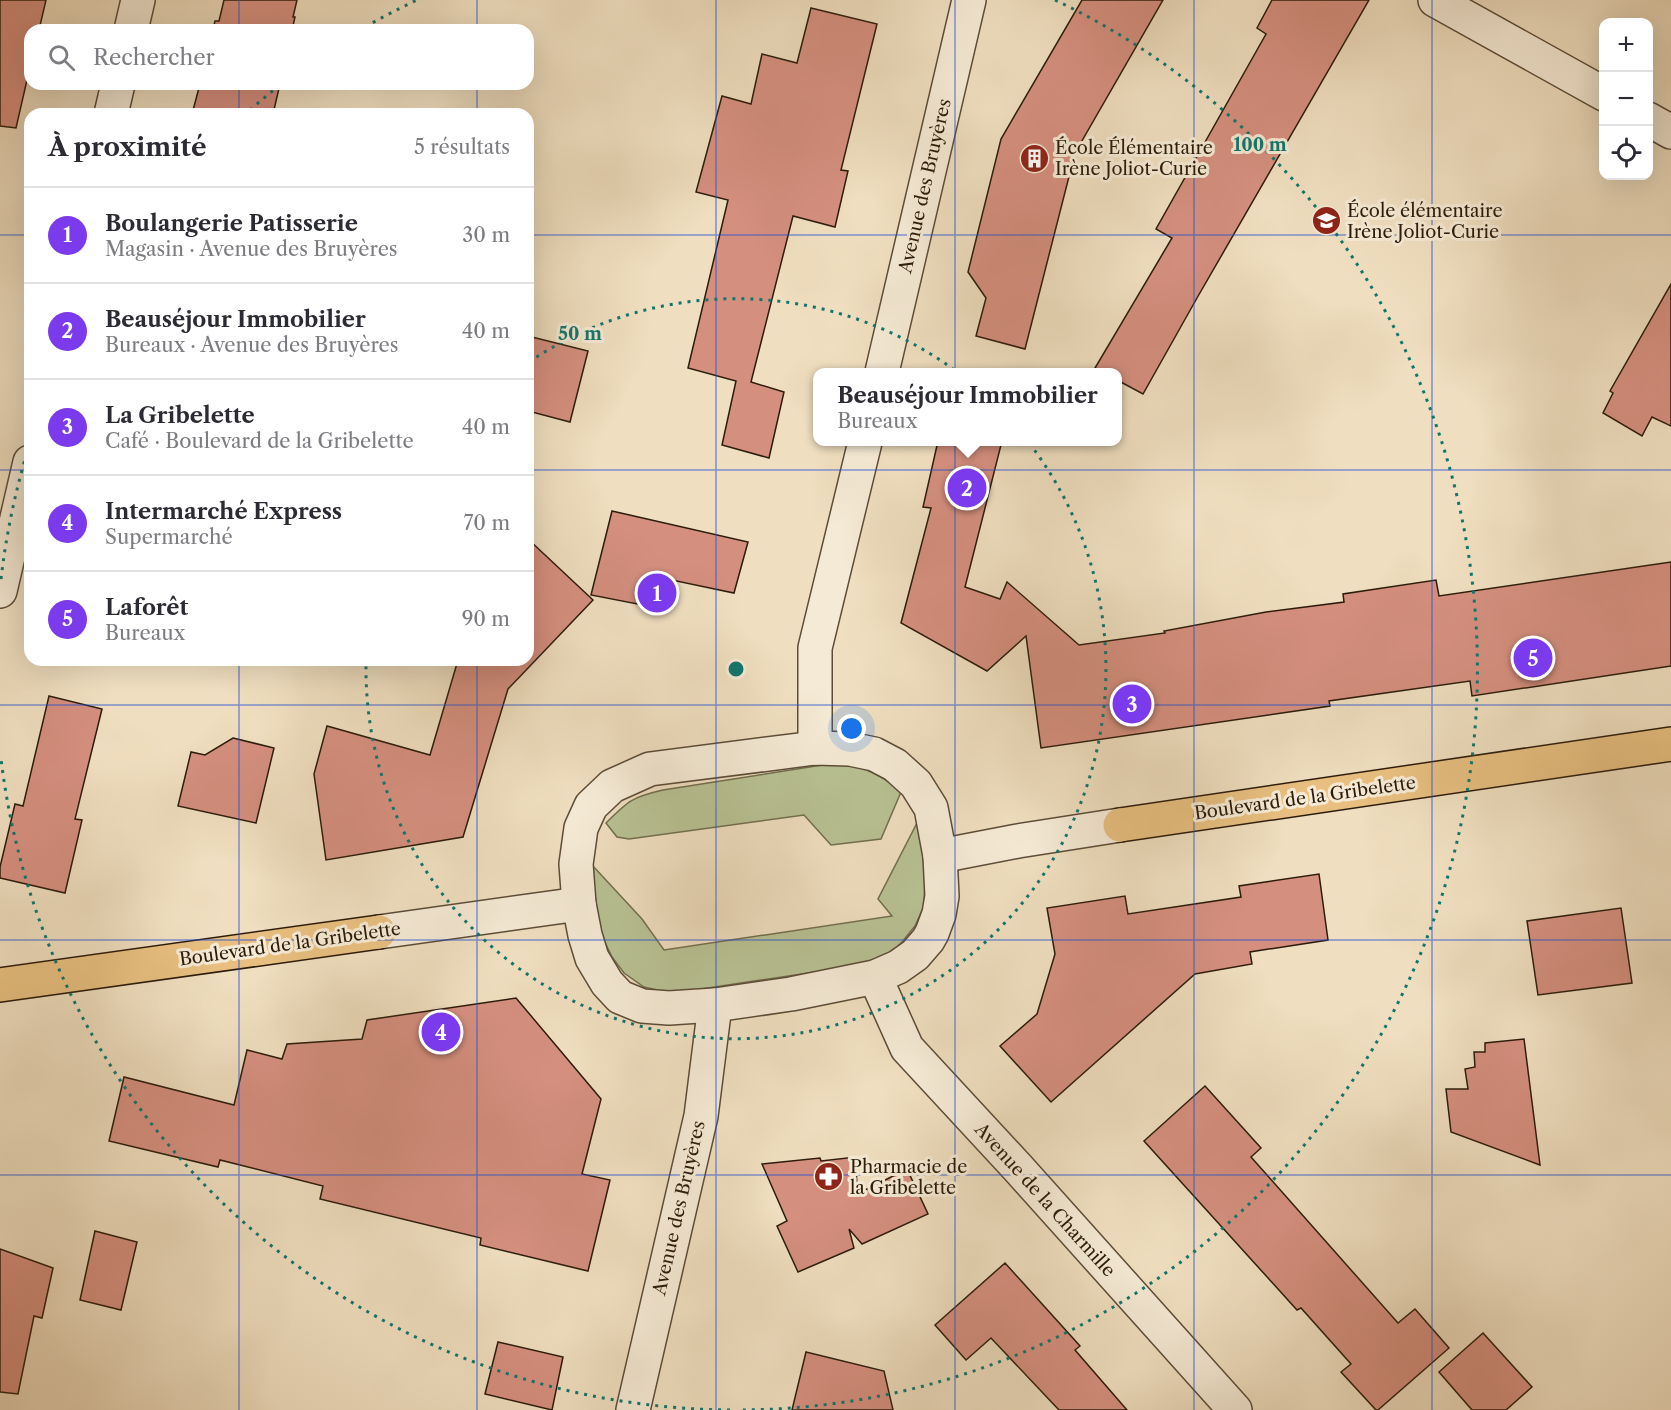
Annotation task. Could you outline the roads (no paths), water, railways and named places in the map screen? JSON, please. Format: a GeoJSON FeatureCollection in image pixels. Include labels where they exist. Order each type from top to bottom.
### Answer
{"type":"FeatureCollection","features":[{"type":"Feature","properties":{"kind":"main road","name":"Boulevard de la Gribelette"},"geometry":{"type":"LineString","coordinates":[[1120,825],[1671,744]]}},
{"type":"Feature","properties":{"kind":"main road","name":"Boulevard de la Gribelette"},"geometry":{"type":"LineString","coordinates":[[0,986],[379,932]]}},
{"type":"Feature","properties":{"kind":"street"},"geometry":{"type":"LineString","coordinates":[[132,24],[138,0]]}},
{"type":"Feature","properties":{"kind":"street","name":"Avenue des Bruyères"},"geometry":{"type":"LineString","coordinates":[[883,368],[969,0]]}},
{"type":"Feature","properties":{"kind":"street"},"geometry":{"type":"LineString","coordinates":[[1435,0],[1599,91]]}},
{"type":"Feature","properties":{"kind":"street"},"geometry":{"type":"LineString","coordinates":[[112,108],[117,90]]}},
{"type":"Feature","properties":{"kind":"street"},"geometry":{"type":"LineString","coordinates":[[1653,122],[1671,132]]}},
{"type":"Feature","properties":{"kind":"street"},"geometry":{"type":"LineString","coordinates":[[815,748],[815,648],[864,446]]}},
{"type":"Feature","properties":{"kind":"street"},"geometry":{"type":"LineString","coordinates":[[0,591],[24,488]]}},
{"type":"Feature","properties":{"kind":"street"},"geometry":{"type":"LineString","coordinates":[[815,748],[850,749],[874,754],[895,765],[916,784],[931,808],[940,856],[942,896],[939,914],[932,933],[915,955],[898,967],[875,977],[791,994],[715,1005],[669,1008],[642,1006],[620,997],[607,983],[592,958],[579,904],[576,864],[581,828],[591,806],[612,786],[650,769],[815,748]]}},
{"type":"Feature","properties":{"kind":"street","name":"Boulevard de la Gribelette"},"geometry":{"type":"LineString","coordinates":[[940,856],[1120,825]]}},
{"type":"Feature","properties":{"kind":"street","name":"Boulevard de la Gribelette"},"geometry":{"type":"LineString","coordinates":[[379,932],[579,904]]}},
{"type":"Feature","properties":{"kind":"street","name":"Avenue de la Charmille"},"geometry":{"type":"LineString","coordinates":[[875,977],[907,1048],[1235,1410]]}},
{"type":"Feature","properties":{"kind":"street","name":"Avenue des Bruyères"},"geometry":{"type":"LineString","coordinates":[[633,1410],[701,1116],[715,1005]]}},
{"type":"Feature","properties":{"kind":"place","name":"École Élémentaire Irène Joliot-Curie"},"geometry":{"type":"Point","coordinates":[1034,158]}},
{"type":"Feature","properties":{"kind":"place","name":"École élémentaire Irène Joliot-Curie"},"geometry":{"type":"Point","coordinates":[1326,221]}},
{"type":"Feature","properties":{"kind":"place","name":"Beauséjour Immobilier"},"geometry":{"type":"Point","coordinates":[967,488]}},
{"type":"Feature","properties":{"kind":"place","name":"Boulangerie Patisserie"},"geometry":{"type":"Point","coordinates":[657,593]}},
{"type":"Feature","properties":{"kind":"place","name":"Laforêt"},"geometry":{"type":"Point","coordinates":[1533,658]}},
{"type":"Feature","properties":{"kind":"place","name":"La Gribelette"},"geometry":{"type":"Point","coordinates":[1132,704]}},
{"type":"Feature","properties":{"kind":"place","name":"Intermarché Express"},"geometry":{"type":"Point","coordinates":[441,1032]}},
{"type":"Feature","properties":{"kind":"place","name":"Pharmacie de la Gribelette"},"geometry":{"type":"Point","coordinates":[829,1177]}}]}
